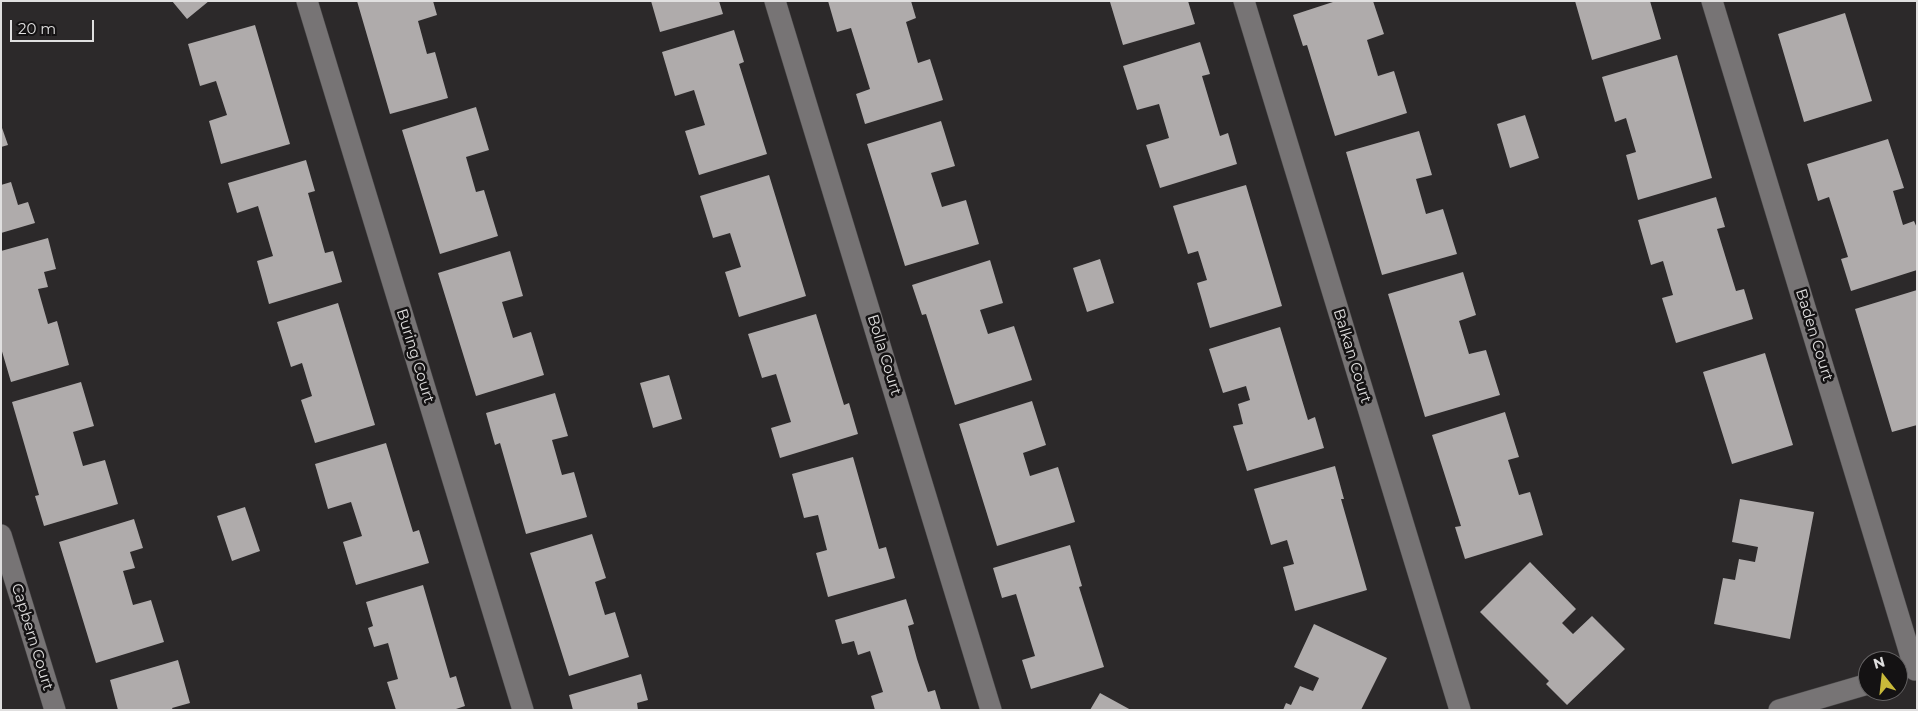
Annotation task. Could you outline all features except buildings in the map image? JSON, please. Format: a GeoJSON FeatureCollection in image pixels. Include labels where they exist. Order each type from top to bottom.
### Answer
{"type":"FeatureCollection","features":[{"type":"Feature","properties":{"kind":"street","name":"Buring Court"},"geometry":{"type":"LineString","coordinates":[[307,1],[524,710]]}},
{"type":"Feature","properties":{"kind":"street","name":"Bolla Court"},"geometry":{"type":"LineString","coordinates":[[775,1],[991,710]]}},
{"type":"Feature","properties":{"kind":"street","name":"Balkan Court"},"geometry":{"type":"LineString","coordinates":[[1244,1],[1460,710]]}},
{"type":"Feature","properties":{"kind":"street","name":"Baden Court"},"geometry":{"type":"LineString","coordinates":[[1712,1],[1910,671]]}},
{"type":"Feature","properties":{"kind":"street","name":"Capbern Court"},"geometry":{"type":"LineString","coordinates":[[1,535],[55,710]]}},
{"type":"Feature","properties":{"kind":"street"},"geometry":{"type":"LineString","coordinates":[[1779,710],[1858,687]]}}]}
